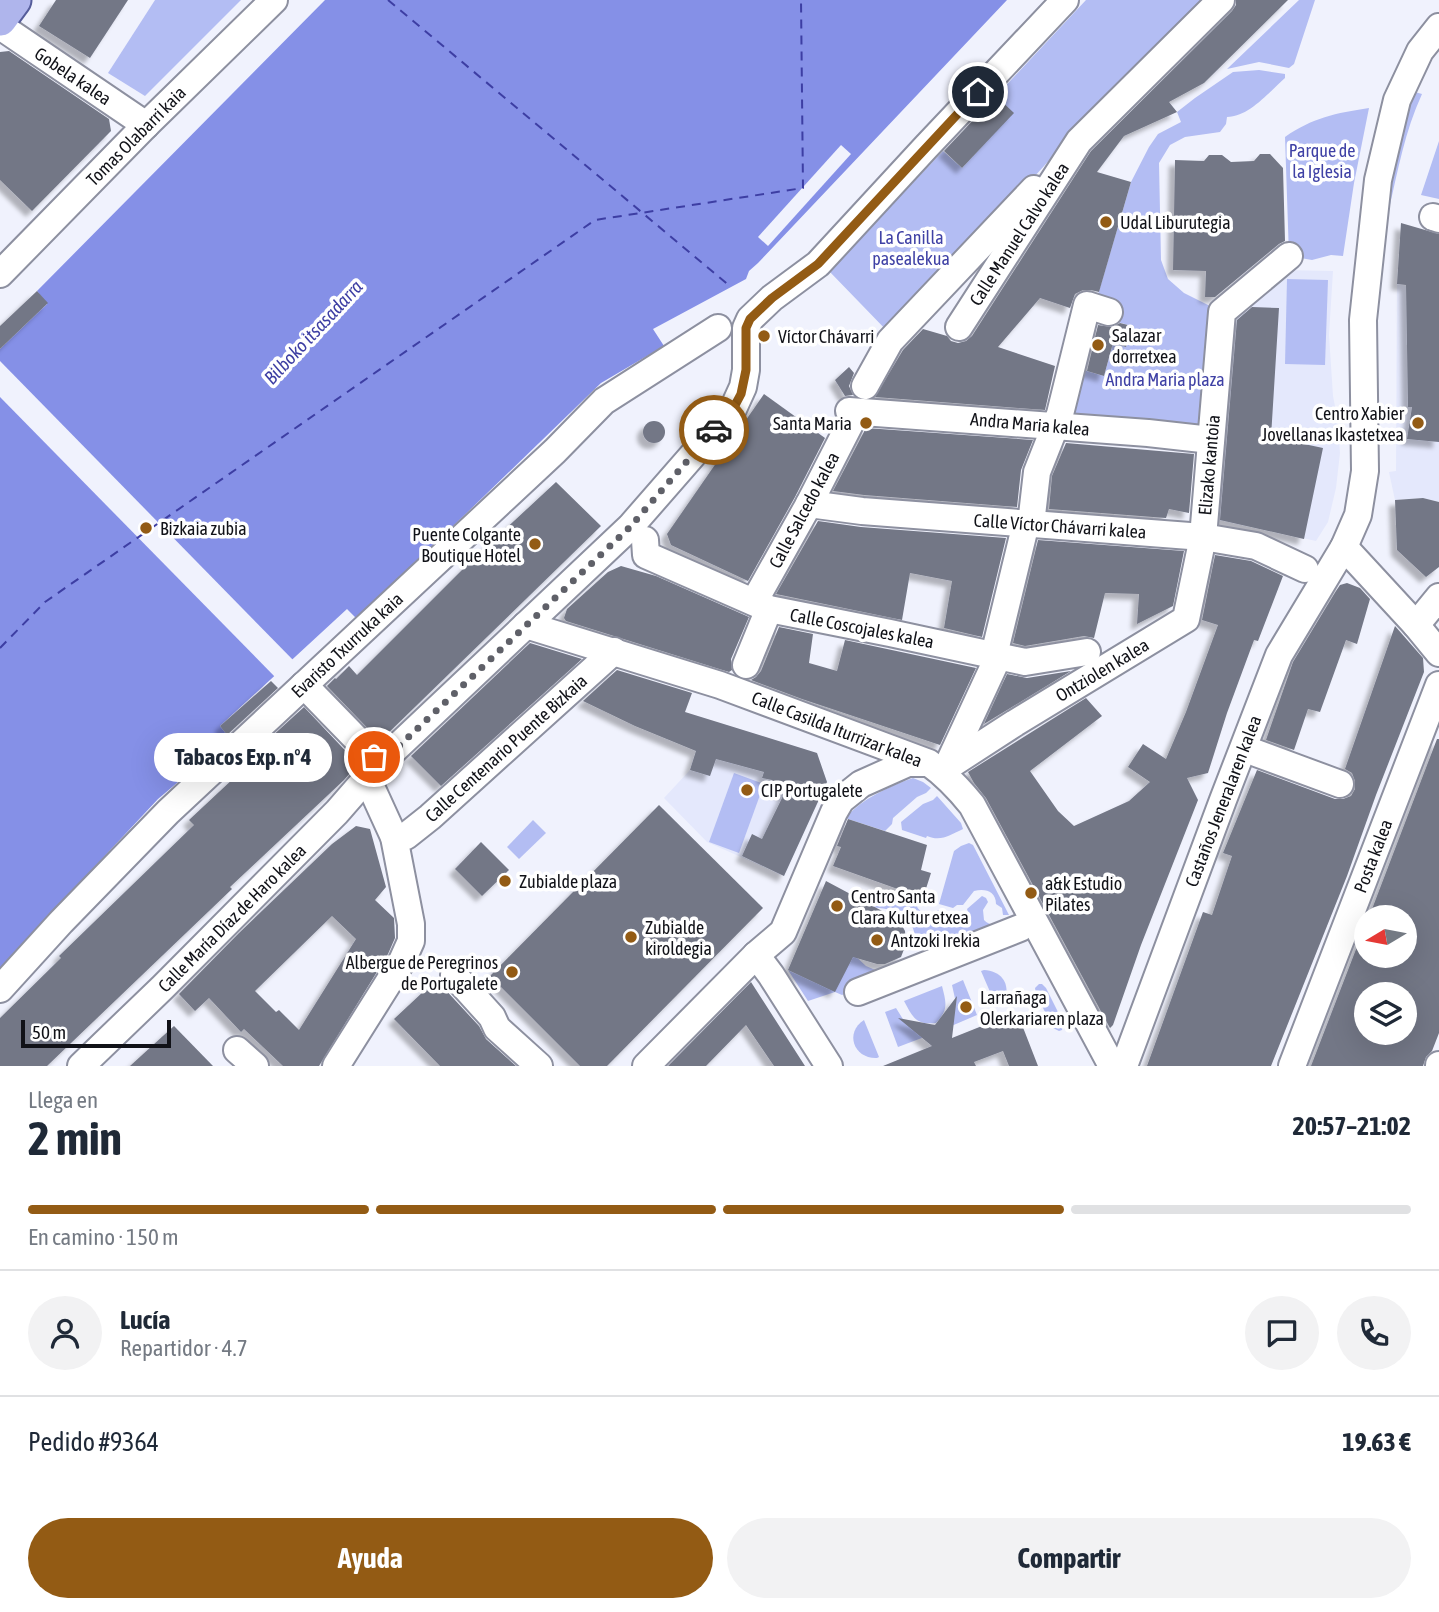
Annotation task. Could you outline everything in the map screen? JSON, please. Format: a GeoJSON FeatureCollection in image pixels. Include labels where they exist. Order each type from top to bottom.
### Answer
{"type":"FeatureCollection","features":[{"type":"Feature","properties":{"kind":"main road"},"geometry":{"type":"LineString","coordinates":[[0,19],[14,0]]}},
{"type":"Feature","properties":{"kind":"street","name":"Tomas Olabarri kaia"},"geometry":{"type":"LineString","coordinates":[[0,274],[146,125],[274,0]]}},
{"type":"Feature","properties":{"kind":"street","name":"Calle María Díaz de Haro kalea"},"geometry":{"type":"LineString","coordinates":[[81,1066],[337,812],[373,772],[526,625],[564,591],[640,541],[737,402],[746,370],[746,328],[750,319],[772,298],[818,264],[1065,0]]}},
{"type":"Feature","properties":{"kind":"street","name":"Calle Manuel Calvo kalea"},"geometry":{"type":"LineString","coordinates":[[865,386],[890,341],[1079,141],[1221,0]]}},
{"type":"Feature","properties":{"kind":"street","name":"Gobela kalea"},"geometry":{"type":"LineString","coordinates":[[0,26],[146,125]]}},
{"type":"Feature","properties":{"kind":"street","name":"Castaños Jeneralaren kalea"},"geometry":{"type":"LineString","coordinates":[[1124,1066],[1279,655],[1344,547],[1358,515],[1365,471],[1363,320],[1378,180],[1397,100],[1420,51],[1439,27]]}},
{"type":"Feature","properties":{"kind":"street","name":"Calle Manuel Calvo kalea"},"geometry":{"type":"LineString","coordinates":[[959,327],[1079,141]]}},
{"type":"Feature","properties":{"kind":"street","name":"Elizako kantoia"},"geometry":{"type":"LineString","coordinates":[[1203,537],[1222,312],[1289,256]]}},
{"type":"Feature","properties":{"kind":"street"},"geometry":{"type":"LineString","coordinates":[[646,1066],[756,955],[783,932],[841,800],[862,784],[908,763],[938,765],[997,655],[1037,472],[1098,308]]}},
{"type":"Feature","properties":{"kind":"street","name":"Evaristo Txurruka kaia"},"geometry":{"type":"LineString","coordinates":[[0,989],[168,812],[555,451],[604,401],[718,328]]}},
{"type":"Feature","properties":{"kind":"street","name":"Andra Maria kalea"},"geometry":{"type":"LineString","coordinates":[[851,414],[1056,426],[1211,440]]}},
{"type":"Feature","properties":{"kind":"street","name":"Calle Salcedo kalea"},"geometry":{"type":"LineString","coordinates":[[746,664],[762,606],[851,414]]}},
{"type":"Feature","properties":{"kind":"street","name":"Calle Víctor Chávarri kalea"},"geometry":{"type":"LineString","coordinates":[[809,505],[1203,537],[1256,546],[1305,569]]}},
{"type":"Feature","properties":{"kind":"street","name":"Ontziolen kalea"},"geometry":{"type":"LineString","coordinates":[[938,765],[1015,723],[1186,619],[1203,537]]}},
{"type":"Feature","properties":{"kind":"street"},"geometry":{"type":"LineString","coordinates":[[619,560],[640,541]]}},
{"type":"Feature","properties":{"kind":"street","name":"Calle Coscojales kalea"},"geometry":{"type":"LineString","coordinates":[[640,541],[762,606],[1025,662],[1087,652]]}},
{"type":"Feature","properties":{"kind":"street"},"geometry":{"type":"LineString","coordinates":[[1344,547],[1439,653]]}},
{"type":"Feature","properties":{"kind":"street"},"geometry":{"type":"LineString","coordinates":[[1416,625],[1439,597]]}},
{"type":"Feature","properties":{"kind":"street","name":"Calle Casilda Iturrizar kalea"},"geometry":{"type":"LineString","coordinates":[[526,625],[720,685],[938,765],[972,805],[1112,1066]]}},
{"type":"Feature","properties":{"kind":"street","name":"Calle Centenario Puente Bizkaia"},"geometry":{"type":"LineString","coordinates":[[394,837],[406,836],[430,817],[614,651]]}},
{"type":"Feature","properties":{"kind":"street"},"geometry":{"type":"LineString","coordinates":[[304,685],[374,757],[373,772],[394,837],[411,924],[411,942],[401,961],[336,1066]]}},
{"type":"Feature","properties":{"kind":"street","name":"Posta kalea"},"geometry":{"type":"LineString","coordinates":[[1292,1066],[1439,685]]}},
{"type":"Feature","properties":{"kind":"street"},"geometry":{"type":"LineString","coordinates":[[1256,753],[1339,784]]}},
{"type":"Feature","properties":{"kind":"street"},"geometry":{"type":"LineString","coordinates":[[858,992],[1020,928]]}},
{"type":"Feature","properties":{"kind":"street"},"geometry":{"type":"LineString","coordinates":[[756,955],[829,1066]]}},
{"type":"Feature","properties":{"kind":"street"},"geometry":{"type":"LineString","coordinates":[[454,975],[492,1017],[497,1028],[539,1066]]}},
{"type":"Feature","properties":{"kind":"shaded area"},"geometry":{"type":"Polygon","coordinates":[[[1280,270],[1333,271],[1329,335],[1340,453],[1328,522],[1316,541],[1214,519],[1232,306],[1280,270]]]}},
{"type":"Feature","properties":{"kind":"shaded area","name":"Centro Xabier Jovellanas Ikastetxea"},"geometry":{"type":"Polygon","coordinates":[[[1397,284],[1439,292],[1439,502],[1423,498],[1395,500],[1389,472],[1396,471],[1397,284]]]}},
{"type":"Feature","properties":{"kind":"shaded area","name":"CIP Portugalete"},"geometry":{"type":"Polygon","coordinates":[[[706,719],[817,753],[827,782],[784,876],[707,842],[664,798],[690,770],[706,719]]]}},
{"type":"Feature","properties":{"kind":"green space"},"geometry":{"type":"Polygon","coordinates":[[[155,0],[241,0],[145,96],[108,73],[155,0]]]}},
{"type":"Feature","properties":{"kind":"green space","name":"La Canilla pasealekua"},"geometry":{"type":"Polygon","coordinates":[[[1086,0],[1206,0],[1067,141],[890,334],[829,271],[943,151],[962,168],[1013,113],[996,96],[1086,0]]]}},
{"type":"Feature","properties":{"kind":"green space"},"geometry":{"type":"Polygon","coordinates":[[[1299,0],[1315,0],[1294,64],[1289,68],[1259,62],[1227,69],[1299,0]]]}},
{"type":"Feature","properties":{"kind":"green space","name":"Andra Maria plaza"},"geometry":{"type":"Polygon","coordinates":[[[1259,70],[1285,74],[1285,78],[1251,108],[1227,117],[1220,132],[1185,137],[1170,145],[1159,163],[1161,260],[1168,279],[1184,293],[1222,312],[1211,436],[1066,420],[1077,368],[1104,376],[1113,343],[1126,346],[1132,326],[1092,315],[1131,182],[1149,147],[1158,134],[1181,122],[1177,112],[1195,98],[1233,72],[1259,70]]]}},
{"type":"Feature","properties":{"kind":"green space"},"geometry":{"type":"Polygon","coordinates":[[[1415,92],[1422,94],[1406,136],[1389,209],[1390,178],[1408,107],[1415,92]]]}},
{"type":"Feature","properties":{"kind":"green space","name":"Parque de la Iglesia"},"geometry":{"type":"Polygon","coordinates":[[[1369,108],[1343,256],[1331,255],[1312,260],[1289,256],[1285,137],[1325,117],[1369,108]]]}},
{"type":"Feature","properties":{"kind":"green space"},"geometry":{"type":"Polygon","coordinates":[[[1439,141],[1439,199],[1421,195],[1439,141]]]}},
{"type":"Feature","properties":{"kind":"green space"},"geometry":{"type":"Polygon","coordinates":[[[1287,279],[1328,280],[1325,365],[1285,364],[1287,279]]]}},
{"type":"Feature","properties":{"kind":"green space"},"geometry":{"type":"Polygon","coordinates":[[[734,773],[764,784],[739,853],[709,842],[734,773]]]}},
{"type":"Feature","properties":{"kind":"green space"},"geometry":{"type":"Polygon","coordinates":[[[913,778],[931,788],[893,818],[892,824],[885,831],[845,818],[876,794],[913,778]]]}},
{"type":"Feature","properties":{"kind":"green space"},"geometry":{"type":"Polygon","coordinates":[[[937,796],[961,823],[963,829],[937,838],[926,838],[902,830],[901,822],[937,796]]]}},
{"type":"Feature","properties":{"kind":"green space"},"geometry":{"type":"Polygon","coordinates":[[[533,820],[546,833],[519,859],[507,847],[533,820]]]}},
{"type":"Feature","properties":{"kind":"green space"},"geometry":{"type":"Polygon","coordinates":[[[969,843],[973,845],[1009,915],[1003,915],[1002,908],[996,904],[992,893],[986,890],[974,891],[963,905],[953,908],[939,904],[954,851],[969,843]]]}},
{"type":"Feature","properties":{"kind":"green space"},"geometry":{"type":"Polygon","coordinates":[[[877,889],[914,900],[917,908],[928,914],[938,910],[951,913],[953,919],[958,922],[965,920],[968,916],[967,909],[982,896],[988,902],[983,910],[984,920],[992,924],[1000,922],[999,928],[934,956],[915,945],[912,926],[903,915],[888,909],[870,907],[877,889]]]}},
{"type":"Feature","properties":{"kind":"green space"},"geometry":{"type":"Polygon","coordinates":[[[851,952],[866,966],[885,976],[842,995],[835,992],[808,1001],[788,970],[835,991],[851,952]]]}},
{"type":"Feature","properties":{"kind":"green space"},"geometry":{"type":"Polygon","coordinates":[[[981,971],[995,972],[1005,982],[1006,997],[997,1008],[981,971]]]}},
{"type":"Feature","properties":{"kind":"green space"},"geometry":{"type":"Polygon","coordinates":[[[963,980],[977,1015],[949,1027],[956,1003],[952,985],[963,980]]]}},
{"type":"Feature","properties":{"kind":"green space"},"geometry":{"type":"Polygon","coordinates":[[[1039,984],[1046,988],[1063,1022],[1062,1030],[1053,1028],[1036,994],[1035,988],[1039,984]]]}},
{"type":"Feature","properties":{"kind":"green space"},"geometry":{"type":"Polygon","coordinates":[[[942,986],[945,1006],[940,1018],[936,1023],[924,1023],[916,1019],[904,1001],[942,986]]]}},
{"type":"Feature","properties":{"kind":"green space"},"geometry":{"type":"Polygon","coordinates":[[[896,1008],[906,1024],[927,1036],[898,1047],[885,1012],[896,1008]]]}},
{"type":"Feature","properties":{"kind":"green space"},"geometry":{"type":"Polygon","coordinates":[[[864,1020],[879,1057],[877,1058],[862,1054],[854,1044],[854,1032],[864,1020]]]}},
{"type":"Feature","properties":{"kind":"water","name":"Bilboko itsasadarra"},"geometry":{"type":"Polygon","coordinates":[[[325,0],[1007,0],[749,271],[746,279],[653,329],[664,346],[601,383],[357,619],[347,609],[220,726],[230,738],[158,799],[0,968],[0,349],[47,304],[37,291],[325,0]]]}},
{"type":"Feature","properties":{"kind":"pier"},"geometry":{"type":"Polygon","coordinates":[[[841,145],[851,154],[768,246],[758,237],[841,145]]]}},
{"type":"Feature","properties":{"kind":"pier","name":"Bizkaia zubia"},"geometry":{"type":"Polygon","coordinates":[[[0,361],[295,662],[277,679],[0,397],[0,361]]]}},
{"type":"Feature","properties":{"kind":"building"},"geometry":{"type":"Polygon","coordinates":[[[56,0],[128,0],[90,58],[39,26],[56,0]]]}},
{"type":"Feature","properties":{"kind":"building"},"geometry":{"type":"Polygon","coordinates":[[[1236,0],[1288,0],[1204,83],[1169,102],[1177,112],[1124,136],[1097,172],[1131,182],[1099,292],[1083,290],[1075,294],[1070,308],[1040,298],[998,347],[1055,366],[1045,410],[875,397],[903,350],[923,329],[947,336],[958,343],[972,336],[1091,151],[1232,11],[1236,0]]]}},
{"type":"Feature","properties":{"kind":"building"},"geometry":{"type":"Polygon","coordinates":[[[9,51],[109,119],[111,131],[32,211],[0,180],[0,52],[9,51]]]}},
{"type":"Feature","properties":{"kind":"building"},"geometry":{"type":"Polygon","coordinates":[[[996,96],[1014,113],[962,168],[944,151],[996,96]]]}},
{"type":"Feature","properties":{"kind":"building"},"geometry":{"type":"Polygon","coordinates":[[[1260,154],[1270,154],[1283,168],[1285,241],[1215,297],[1205,297],[1206,271],[1173,270],[1175,160],[1204,161],[1209,155],[1222,155],[1231,162],[1254,161],[1260,154]]]}},
{"type":"Feature","properties":{"kind":"building"},"geometry":{"type":"Polygon","coordinates":[[[1401,223],[1439,234],[1439,442],[1407,439],[1412,407],[1408,407],[1406,285],[1397,284],[1401,223]]]}},
{"type":"Feature","properties":{"kind":"building"},"geometry":{"type":"Polygon","coordinates":[[[37,291],[48,303],[0,349],[0,326],[37,291]]]}},
{"type":"Feature","properties":{"kind":"building"},"geometry":{"type":"Polygon","coordinates":[[[1252,307],[1279,308],[1271,437],[1323,448],[1304,539],[1220,520],[1237,320],[1252,307]]]}},
{"type":"Feature","properties":{"kind":"building","name":"Salazar dorretxea"},"geometry":{"type":"Polygon","coordinates":[[[1120,323],[1132,326],[1126,347],[1113,343],[1104,376],[1087,371],[1098,325],[1112,327],[1120,323]]]}},
{"type":"Feature","properties":{"kind":"building"},"geometry":{"type":"Polygon","coordinates":[[[849,367],[854,373],[849,386],[853,395],[845,396],[835,380],[849,367]]]}},
{"type":"Feature","properties":{"kind":"building"},"geometry":{"type":"Polygon","coordinates":[[[764,394],[825,438],[748,581],[671,545],[667,534],[764,394]]]}},
{"type":"Feature","properties":{"kind":"building"},"geometry":{"type":"Polygon","coordinates":[[[654,421],[662,424],[665,432],[662,440],[654,443],[646,440],[643,432],[646,424],[654,421]]]}},
{"type":"Feature","properties":{"kind":"building"},"geometry":{"type":"Polygon","coordinates":[[[866,428],[1033,440],[1021,470],[1017,507],[833,491],[866,428]]]}},
{"type":"Feature","properties":{"kind":"building"},"geometry":{"type":"Polygon","coordinates":[[[1066,443],[1194,454],[1189,513],[1169,509],[1166,518],[1049,509],[1052,476],[1066,443]]]}},
{"type":"Feature","properties":{"kind":"building"},"geometry":{"type":"Polygon","coordinates":[[[556,482],[601,526],[380,741],[327,686],[349,666],[357,675],[469,563],[556,482]]]}},
{"type":"Feature","properties":{"kind":"building"},"geometry":{"type":"Polygon","coordinates":[[[1423,498],[1439,502],[1439,567],[1426,577],[1397,550],[1395,500],[1423,498]]]}},
{"type":"Feature","properties":{"kind":"building"},"geometry":{"type":"Polygon","coordinates":[[[818,521],[861,527],[1006,538],[982,637],[944,628],[952,581],[910,573],[902,620],[776,594],[818,521]]]}},
{"type":"Feature","properties":{"kind":"building"},"geometry":{"type":"Polygon","coordinates":[[[1038,540],[1184,551],[1173,606],[1137,624],[1139,594],[1105,593],[1094,638],[1084,636],[1025,646],[1013,643],[1038,540]]]}},
{"type":"Feature","properties":{"kind":"building"},"geometry":{"type":"Polygon","coordinates":[[[1215,555],[1251,561],[1283,576],[1258,641],[1254,640],[1208,773],[1187,778],[1198,800],[1110,1028],[986,798],[968,772],[1086,698],[1102,716],[1030,771],[1058,811],[1074,826],[1129,801],[1150,782],[1128,767],[1143,744],[1166,759],[1218,625],[1202,620],[1215,555]]]}},
{"type":"Feature","properties":{"kind":"building"},"geometry":{"type":"Polygon","coordinates":[[[621,566],[656,576],[749,617],[731,659],[732,670],[729,672],[566,621],[564,618],[567,609],[608,572],[621,566]]]}},
{"type":"Feature","properties":{"kind":"building"},"geometry":{"type":"Polygon","coordinates":[[[1347,583],[1360,588],[1370,599],[1357,644],[1346,640],[1320,712],[1308,709],[1294,750],[1266,740],[1293,662],[1340,585],[1347,583]]]}},
{"type":"Feature","properties":{"kind":"building"},"geometry":{"type":"Polygon","coordinates":[[[1395,626],[1423,658],[1424,672],[1271,1066],[1147,1066],[1203,912],[1212,915],[1232,856],[1223,853],[1257,770],[1335,799],[1351,796],[1355,781],[1352,773],[1345,769],[1395,626]]]}},
{"type":"Feature","properties":{"kind":"building"},"geometry":{"type":"Polygon","coordinates":[[[779,627],[813,634],[809,663],[837,671],[845,640],[976,668],[940,745],[751,680],[761,671],[779,627]]]}},
{"type":"Feature","properties":{"kind":"building"},"geometry":{"type":"Polygon","coordinates":[[[530,643],[582,659],[441,786],[411,756],[530,643]]]}},
{"type":"Feature","properties":{"kind":"building"},"geometry":{"type":"Polygon","coordinates":[[[617,670],[692,693],[685,712],[817,753],[827,782],[784,876],[742,856],[752,834],[762,839],[784,794],[774,788],[772,780],[762,778],[764,772],[716,759],[710,776],[690,770],[696,751],[583,701],[617,670]]]}},
{"type":"Feature","properties":{"kind":"building"},"geometry":{"type":"Polygon","coordinates":[[[1071,671],[984,724],[1007,674],[1027,678],[1071,671]]]}},
{"type":"Feature","properties":{"kind":"building"},"geometry":{"type":"Polygon","coordinates":[[[271,681],[278,688],[227,735],[220,726],[271,681]]]}},
{"type":"Feature","properties":{"kind":"building"},"geometry":{"type":"Polygon","coordinates":[[[304,707],[358,764],[47,1066],[0,1066],[0,1018],[61,958],[59,956],[194,825],[189,820],[304,707]]]}},
{"type":"Feature","properties":{"kind":"building"},"geometry":{"type":"Polygon","coordinates":[[[1439,739],[1439,1033],[1432,1051],[1423,1066],[1311,1066],[1354,955],[1354,968],[1418,968],[1418,905],[1374,905],[1439,739]]]}},
{"type":"Feature","properties":{"kind":"building","name":"Zubialde kiroldegia"},"geometry":{"type":"Polygon","coordinates":[[[659,805],[763,908],[607,1066],[580,1066],[490,976],[659,805]]]}},
{"type":"Feature","properties":{"kind":"building"},"geometry":{"type":"Polygon","coordinates":[[[848,819],[927,845],[921,870],[931,873],[923,898],[833,866],[841,847],[837,846],[848,819]]]}},
{"type":"Feature","properties":{"kind":"building"},"geometry":{"type":"Polygon","coordinates":[[[356,826],[370,829],[386,887],[375,900],[394,918],[395,938],[388,954],[319,1066],[283,1066],[244,1029],[241,1032],[209,998],[195,1011],[179,994],[332,844],[356,826]],[[332,916],[255,991],[299,1030],[356,939],[332,916]]]}},
{"type":"Feature","properties":{"kind":"building"},"geometry":{"type":"Polygon","coordinates":[[[481,842],[509,870],[482,896],[455,869],[481,842]]]}},
{"type":"Feature","properties":{"kind":"building"},"geometry":{"type":"Polygon","coordinates":[[[826,881],[899,920],[905,931],[906,944],[901,957],[885,964],[877,964],[853,957],[835,992],[788,970],[826,881]]]}},
{"type":"Feature","properties":{"kind":"building"},"geometry":{"type":"Polygon","coordinates":[[[439,977],[442,986],[479,1026],[486,1039],[516,1066],[440,1066],[394,1019],[439,977]]]}},
{"type":"Feature","properties":{"kind":"building"},"geometry":{"type":"Polygon","coordinates":[[[751,982],[805,1066],[774,1066],[746,1025],[706,1066],[668,1066],[751,982]]]}},
{"type":"Feature","properties":{"kind":"building"},"geometry":{"type":"Polygon","coordinates":[[[957,996],[952,1038],[1017,1012],[1038,1066],[1009,1066],[1003,1051],[974,1062],[976,1066],[883,1066],[932,1046],[898,1018],[935,1025],[957,996]]]}},
{"type":"Feature","properties":{"kind":"building"},"geometry":{"type":"Polygon","coordinates":[[[174,1026],[213,1066],[130,1066],[153,1045],[174,1026]]]}},
{"type":"Feature","properties":{"kind":"ferry route"},"geometry":{"type":"LineString","coordinates":[[388,0],[731,287]]}},
{"type":"Feature","properties":{"kind":"ferry route"},"geometry":{"type":"LineString","coordinates":[[0,648],[45,602],[595,220],[803,188],[801,0]]}},
{"type":"Feature","properties":{"kind":"way so far"},"geometry":{"type":"LineString","coordinates":[[374,757],[379,765],[630,527],[714,430]]}},
{"type":"Feature","properties":{"kind":"place","name":"Udal Liburutegia"},"geometry":{"type":"Point","coordinates":[1106,222]}},
{"type":"Feature","properties":{"kind":"place","name":"Víctor Chávarri"},"geometry":{"type":"Point","coordinates":[764,336]}},
{"type":"Feature","properties":{"kind":"place","name":"Salazar dorretxea"},"geometry":{"type":"Point","coordinates":[1098,345]}},
{"type":"Feature","properties":{"kind":"place","name":"Santa Maria"},"geometry":{"type":"Point","coordinates":[866,423]}},
{"type":"Feature","properties":{"kind":"place","name":"Centro Xabier Jovellanas Ikastetxea"},"geometry":{"type":"Point","coordinates":[1418,423]}},
{"type":"Feature","properties":{"kind":"place","name":"Bizkaia zubia"},"geometry":{"type":"Point","coordinates":[146,528]}},
{"type":"Feature","properties":{"kind":"place","name":"Puente Colgante Boutique Hotel"},"geometry":{"type":"Point","coordinates":[535,544]}},
{"type":"Feature","properties":{"kind":"place","name":"Tabacos Exp. n°4"},"geometry":{"type":"Point","coordinates":[374,757]}},
{"type":"Feature","properties":{"kind":"place","name":"CIP Portugalete"},"geometry":{"type":"Point","coordinates":[747,790]}},
{"type":"Feature","properties":{"kind":"place","name":"Zubialde plaza"},"geometry":{"type":"Point","coordinates":[505,881]}},
{"type":"Feature","properties":{"kind":"place","name":"a&k Estudio Pilates"},"geometry":{"type":"Point","coordinates":[1031,893]}},
{"type":"Feature","properties":{"kind":"place","name":"Centro Santa Clara Kultur etxea"},"geometry":{"type":"Point","coordinates":[837,906]}},
{"type":"Feature","properties":{"kind":"place","name":"Zubialde kiroldegia"},"geometry":{"type":"Point","coordinates":[631,937]}},
{"type":"Feature","properties":{"kind":"place","name":"Antzoki Irekia"},"geometry":{"type":"Point","coordinates":[877,940]}},
{"type":"Feature","properties":{"kind":"place","name":"Albergue de Peregrinos de Portugalete"},"geometry":{"type":"Point","coordinates":[512,972]}},
{"type":"Feature","properties":{"kind":"place","name":"Larrañaga Olerkariaren plaza"},"geometry":{"type":"Point","coordinates":[966,1007]}},
{"type":"Feature","properties":{"kind":"route"},"geometry":{"type":"LineString","coordinates":[[714,430],[733,409],[741,394],[746,370],[746,328],[750,319],[772,298],[818,264],[978,92]]}}]}
